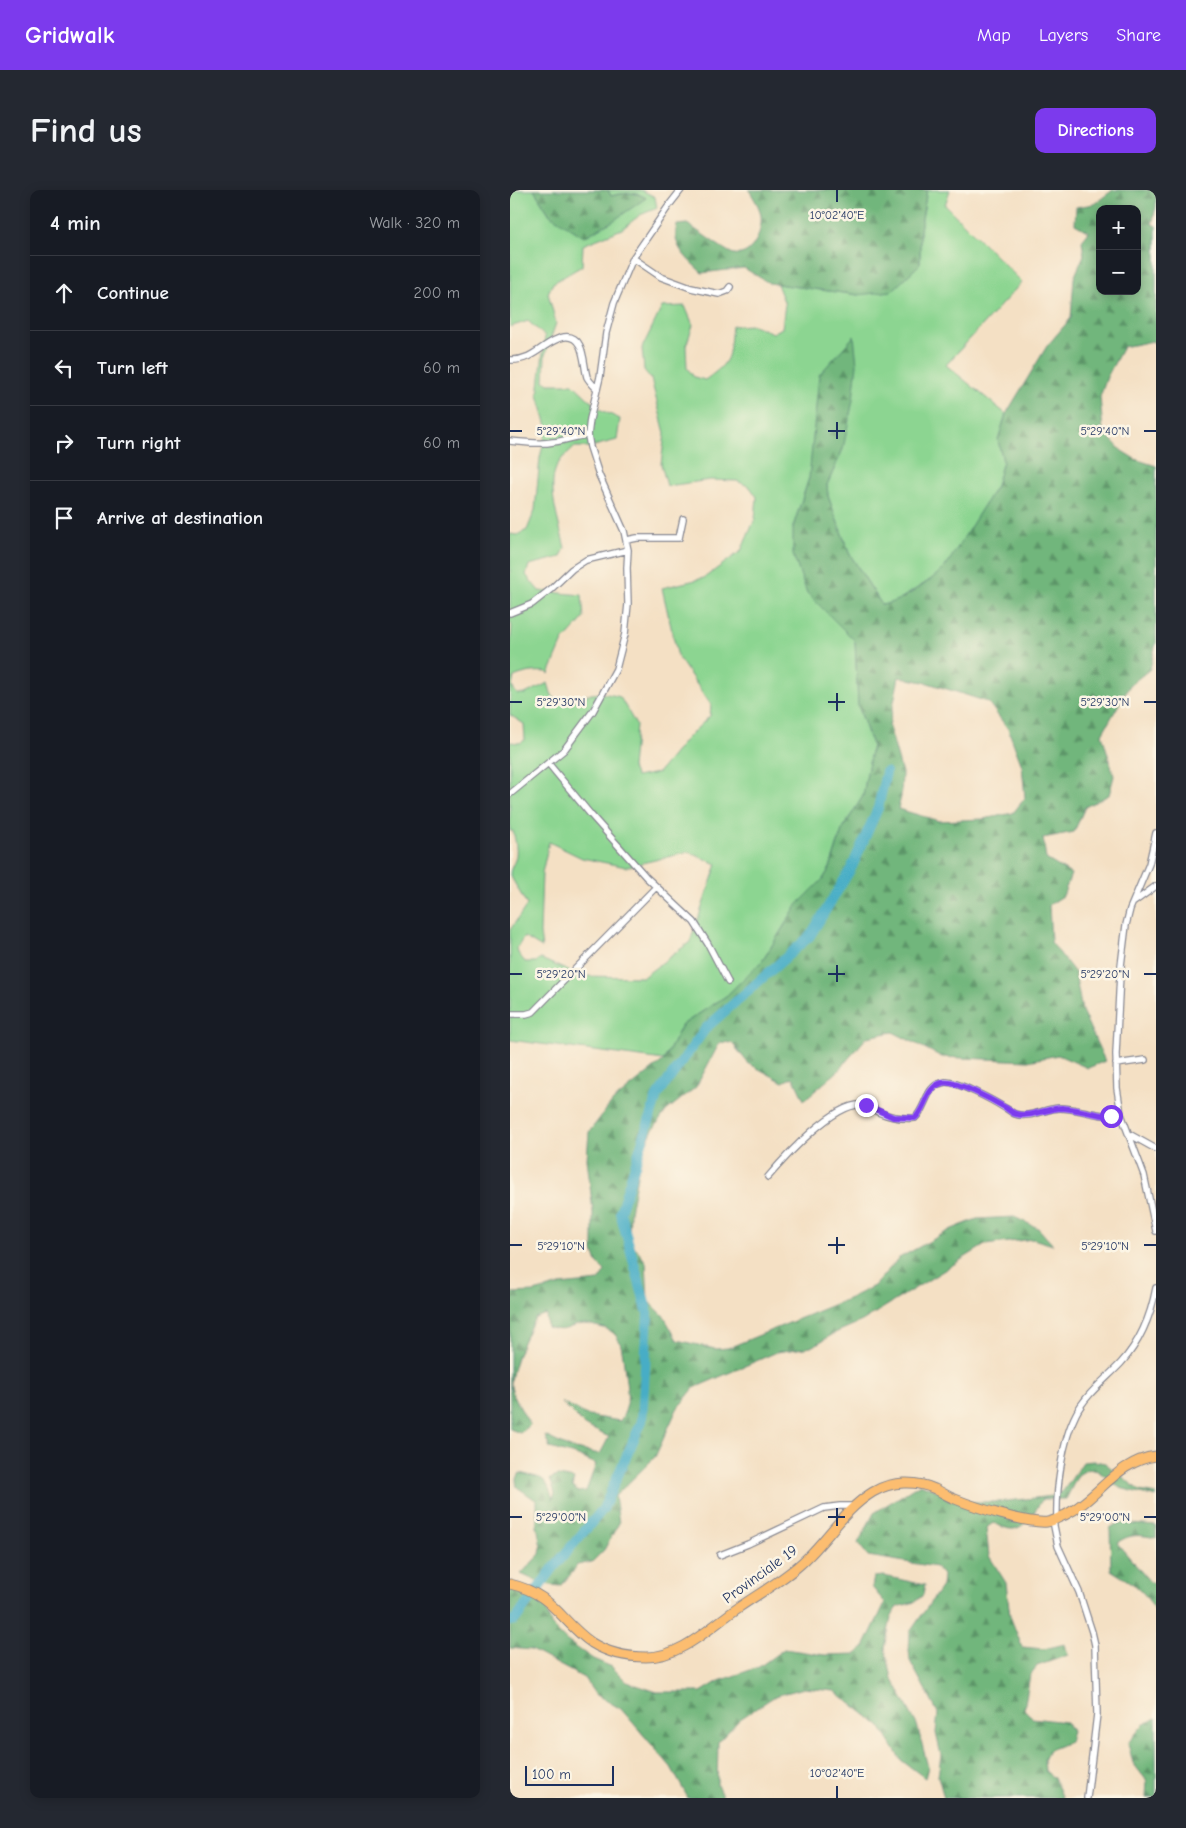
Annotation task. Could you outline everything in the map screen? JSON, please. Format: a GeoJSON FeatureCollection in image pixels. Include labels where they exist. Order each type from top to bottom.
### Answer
{"type":"FeatureCollection","features":[{"type":"Feature","properties":{"kind":"main road"},"geometry":{"type":"LineString","coordinates":[[1055,1520],[1083,1503],[1113,1476],[1142,1459],[1156,1456]]}},
{"type":"Feature","properties":{"kind":"main road","name":"Provinciale 19"},"geometry":{"type":"LineString","coordinates":[[510,1584],[531,1590],[544,1598],[590,1642],[600,1648],[633,1657],[661,1655],[694,1640],[796,1568],[854,1506],[879,1489],[903,1482],[929,1486],[954,1499],[1014,1517],[1036,1521],[1055,1520]]}},
{"type":"Feature","properties":{"kind":"street"},"geometry":{"type":"LineString","coordinates":[[510,794],[516,787],[564,750],[593,712],[616,669],[625,634],[628,604],[628,550],[626,540],[599,475],[588,436],[600,377],[606,334],[614,304],[634,258],[681,190]]}},
{"type":"Feature","properties":{"kind":"street"},"geometry":{"type":"LineString","coordinates":[[634,258],[661,277],[691,288],[718,294],[723,293],[730,287]]}},
{"type":"Feature","properties":{"kind":"street"},"geometry":{"type":"LineString","coordinates":[[510,360],[528,358],[563,337],[570,338],[582,349],[588,379],[597,389]]}},
{"type":"Feature","properties":{"kind":"street"},"geometry":{"type":"LineString","coordinates":[[510,441],[545,444],[575,436],[588,436]]}},
{"type":"Feature","properties":{"kind":"street"},"geometry":{"type":"LineString","coordinates":[[626,540],[637,538],[679,538],[683,519]]}},
{"type":"Feature","properties":{"kind":"street"},"geometry":{"type":"LineString","coordinates":[[510,613],[532,604],[572,569],[586,560],[628,550]]}},
{"type":"Feature","properties":{"kind":"street"},"geometry":{"type":"LineString","coordinates":[[548,763],[591,815],[656,887],[694,922],[728,982]]}},
{"type":"Feature","properties":{"kind":"street"},"geometry":{"type":"LineString","coordinates":[[510,782],[516,787]]}},
{"type":"Feature","properties":{"kind":"street"},"geometry":{"type":"LineString","coordinates":[[1156,833],[1149,864],[1130,909],[1123,938],[1116,1064],[1121,1114],[1144,1175],[1156,1232]]}},
{"type":"Feature","properties":{"kind":"street"},"geometry":{"type":"LineString","coordinates":[[1133,903],[1156,886]]}},
{"type":"Feature","properties":{"kind":"street"},"geometry":{"type":"LineString","coordinates":[[510,1014],[533,1012],[656,887]]}},
{"type":"Feature","properties":{"kind":"street"},"geometry":{"type":"LineString","coordinates":[[1116,1064],[1145,1060]]}},
{"type":"Feature","properties":{"kind":"street"},"geometry":{"type":"LineString","coordinates":[[768,1177],[785,1157],[814,1129],[831,1117],[857,1105],[866,1105],[893,1117],[915,1118],[920,1114],[930,1091],[936,1085],[945,1082],[955,1084],[1015,1114],[1025,1115],[1059,1108],[1074,1109],[1097,1115],[1111,1116],[1121,1114]]}},
{"type":"Feature","properties":{"kind":"street"},"geometry":{"type":"LineString","coordinates":[[1129,1134],[1156,1149]]}},
{"type":"Feature","properties":{"kind":"street"},"geometry":{"type":"LineString","coordinates":[[1087,1798],[1097,1714],[1095,1645],[1078,1592],[1058,1546],[1055,1520],[1061,1471],[1069,1432],[1076,1413],[1136,1344],[1147,1320],[1156,1288]]}},
{"type":"Feature","properties":{"kind":"street"},"geometry":{"type":"LineString","coordinates":[[720,1555],[748,1544],[824,1508],[831,1506],[854,1506]]}},
{"type":"Feature","properties":{"kind":"green space"},"geometry":{"type":"Polygon","coordinates":[[[510,190],[534,190],[550,215],[646,198],[624,193],[611,196],[608,190],[641,190],[655,197],[657,208],[640,215],[622,229],[583,245],[582,266],[553,283],[548,293],[556,323],[545,355],[544,381],[548,384],[573,384],[599,409],[620,419],[617,440],[590,447],[574,447],[558,464],[554,473],[553,494],[565,548],[561,557],[529,565],[526,575],[539,591],[582,595],[584,618],[563,641],[549,674],[547,672],[534,672],[518,675],[514,677],[512,687],[517,694],[525,694],[548,683],[556,702],[562,703],[595,694],[608,694],[620,697],[636,725],[632,768],[636,777],[658,773],[686,739],[710,716],[711,705],[678,657],[662,588],[704,578],[741,551],[755,519],[757,497],[750,487],[737,481],[710,480],[667,486],[661,464],[665,433],[651,379],[644,370],[642,348],[662,307],[685,306],[693,325],[686,346],[687,368],[694,377],[705,380],[720,368],[728,358],[732,326],[753,325],[773,333],[782,328],[785,304],[777,284],[858,295],[920,264],[920,230],[927,190],[950,190],[945,205],[1022,282],[946,365],[1006,414],[998,440],[1003,461],[996,486],[955,555],[938,575],[895,602],[882,605],[849,553],[828,496],[827,485],[843,449],[809,478],[793,527],[807,593],[855,641],[858,705],[872,745],[863,796],[842,830],[830,868],[823,879],[797,905],[763,960],[726,996],[682,1025],[664,1060],[510,1040],[510,930],[527,905],[510,875],[515,860],[516,846],[513,831],[510,831],[510,742],[520,743],[525,740],[524,724],[510,715],[512,626],[510,622],[510,534],[517,535],[527,530],[535,510],[540,458],[547,426],[538,395],[545,336],[528,321],[510,327],[510,190]],[[549,842],[542,873],[540,933],[542,948],[524,937],[517,948],[518,953],[525,962],[536,962],[541,959],[580,976],[643,977],[690,942],[717,864],[688,852],[626,867],[582,858],[549,842]]]}},
{"type":"Feature","properties":{"kind":"green space"},"geometry":{"type":"Polygon","coordinates":[[[534,190],[608,190],[611,196],[625,193],[646,198],[613,221],[584,237],[550,215],[534,190]]]}},
{"type":"Feature","properties":{"kind":"green space"},"geometry":{"type":"Polygon","coordinates":[[[749,190],[927,190],[920,230],[920,264],[892,291],[858,295],[769,283],[744,268],[702,273],[682,252],[676,240],[677,225],[687,224],[734,254],[741,254],[752,246],[761,225],[760,211],[749,190]]]}},
{"type":"Feature","properties":{"kind":"green space"},"geometry":{"type":"Polygon","coordinates":[[[1113,190],[1156,190],[1156,206],[1152,224],[1156,226],[1156,346],[1153,341],[1123,347],[1107,377],[1100,397],[1103,431],[1122,451],[1135,459],[1156,466],[1156,642],[1150,669],[1130,685],[1102,734],[1114,776],[1109,795],[1085,807],[1074,832],[1043,838],[1046,859],[1071,874],[1063,896],[1049,905],[1051,942],[1075,973],[1082,1011],[1105,1061],[1088,1068],[1058,1055],[1028,1061],[942,1057],[893,1032],[867,1037],[837,1072],[804,1100],[793,1077],[783,1082],[748,1063],[732,1043],[720,1042],[696,1087],[666,1111],[652,1131],[641,1155],[630,1212],[629,1239],[646,1262],[648,1301],[663,1315],[677,1340],[715,1349],[728,1348],[850,1298],[874,1286],[899,1258],[952,1229],[977,1219],[1014,1217],[1038,1228],[1053,1245],[1033,1239],[985,1245],[862,1321],[837,1332],[811,1347],[777,1352],[694,1388],[677,1409],[655,1457],[615,1496],[619,1523],[604,1550],[592,1562],[577,1565],[560,1586],[543,1584],[521,1574],[540,1554],[541,1547],[537,1525],[537,1501],[517,1487],[516,1480],[520,1473],[542,1479],[548,1486],[553,1499],[555,1493],[550,1479],[558,1476],[574,1479],[572,1487],[578,1492],[586,1491],[596,1464],[578,1456],[550,1448],[545,1436],[570,1448],[600,1454],[609,1437],[584,1425],[561,1402],[589,1416],[620,1421],[626,1409],[627,1386],[622,1351],[618,1338],[614,1333],[586,1324],[559,1330],[547,1327],[546,1314],[535,1318],[523,1342],[511,1379],[512,1391],[530,1425],[520,1433],[510,1429],[510,1293],[534,1292],[560,1285],[599,1281],[605,1271],[597,1263],[593,1251],[593,1212],[587,1159],[589,1132],[613,1101],[664,1060],[682,1025],[726,996],[763,960],[797,905],[823,879],[830,868],[842,830],[863,796],[872,745],[858,705],[855,641],[807,593],[793,555],[793,527],[809,478],[819,375],[854,336],[857,364],[853,400],[843,449],[827,485],[828,496],[849,553],[882,605],[890,603],[916,590],[946,566],[996,486],[1003,461],[998,440],[1006,414],[1047,346],[1071,318],[1074,278],[1084,255],[1082,241],[1089,232],[1075,224],[1076,207],[1094,204],[1113,190]],[[899,677],[889,726],[902,773],[901,797],[898,809],[939,821],[983,819],[1013,813],[1025,798],[1022,766],[1008,729],[988,702],[928,683],[899,677]]]}},
{"type":"Feature","properties":{"kind":"green space"},"geometry":{"type":"Polygon","coordinates":[[[1083,1462],[1105,1463],[1140,1491],[1156,1494],[1156,1497],[1120,1488],[1098,1471],[1088,1469],[1078,1475],[1066,1499],[1042,1499],[1034,1513],[1021,1526],[1010,1529],[993,1523],[986,1528],[989,1556],[1006,1583],[1010,1616],[1022,1647],[1044,1649],[1065,1644],[1068,1655],[1037,1666],[1030,1675],[1024,1709],[1032,1718],[1066,1722],[1072,1731],[1069,1742],[1049,1750],[1044,1760],[1045,1771],[1054,1778],[1063,1798],[944,1798],[938,1776],[941,1755],[936,1733],[938,1713],[910,1661],[909,1650],[910,1632],[942,1586],[943,1575],[936,1567],[868,1556],[858,1543],[874,1513],[920,1484],[966,1502],[998,1502],[1053,1496],[1064,1490],[1083,1462]]]}},
{"type":"Feature","properties":{"kind":"green space"},"geometry":{"type":"Polygon","coordinates":[[[1118,1523],[1156,1526],[1156,1538],[1136,1536],[1126,1538],[1117,1543],[1150,1582],[1156,1584],[1156,1613],[1142,1592],[1132,1583],[1111,1570],[1110,1528],[1118,1523]]]}},
{"type":"Feature","properties":{"kind":"green space"},"geometry":{"type":"Polygon","coordinates":[[[884,1576],[925,1585],[923,1595],[915,1602],[897,1607],[891,1617],[885,1648],[892,1678],[917,1725],[928,1767],[925,1778],[901,1760],[880,1726],[835,1691],[804,1688],[775,1696],[740,1719],[718,1742],[717,1785],[723,1798],[688,1798],[671,1767],[621,1709],[595,1694],[584,1678],[531,1650],[510,1648],[510,1589],[528,1592],[545,1605],[551,1625],[567,1641],[593,1659],[612,1667],[627,1682],[657,1692],[701,1692],[719,1681],[759,1667],[784,1649],[825,1655],[856,1654],[864,1647],[885,1603],[872,1587],[874,1577],[884,1576]]]}},
{"type":"Feature","properties":{"kind":"green space"},"geometry":{"type":"Polygon","coordinates":[[[1156,1718],[1156,1798],[1146,1798],[1147,1781],[1133,1763],[1128,1743],[1143,1725],[1156,1718]]]}},
{"type":"Feature","properties":{"kind":"waterway"},"geometry":{"type":"LineString","coordinates":[[510,1621],[515,1620],[554,1567],[603,1509],[642,1421],[648,1314],[620,1212],[657,1096],[706,1028],[810,936],[852,867],[878,808],[886,772]]}},
{"type":"Feature","properties":{"kind":"route"},"geometry":{"type":"LineString","coordinates":[[866,1105],[893,1117],[915,1118],[920,1114],[930,1091],[936,1085],[945,1082],[955,1084],[1015,1114],[1025,1115],[1059,1108],[1111,1116]]}}]}
